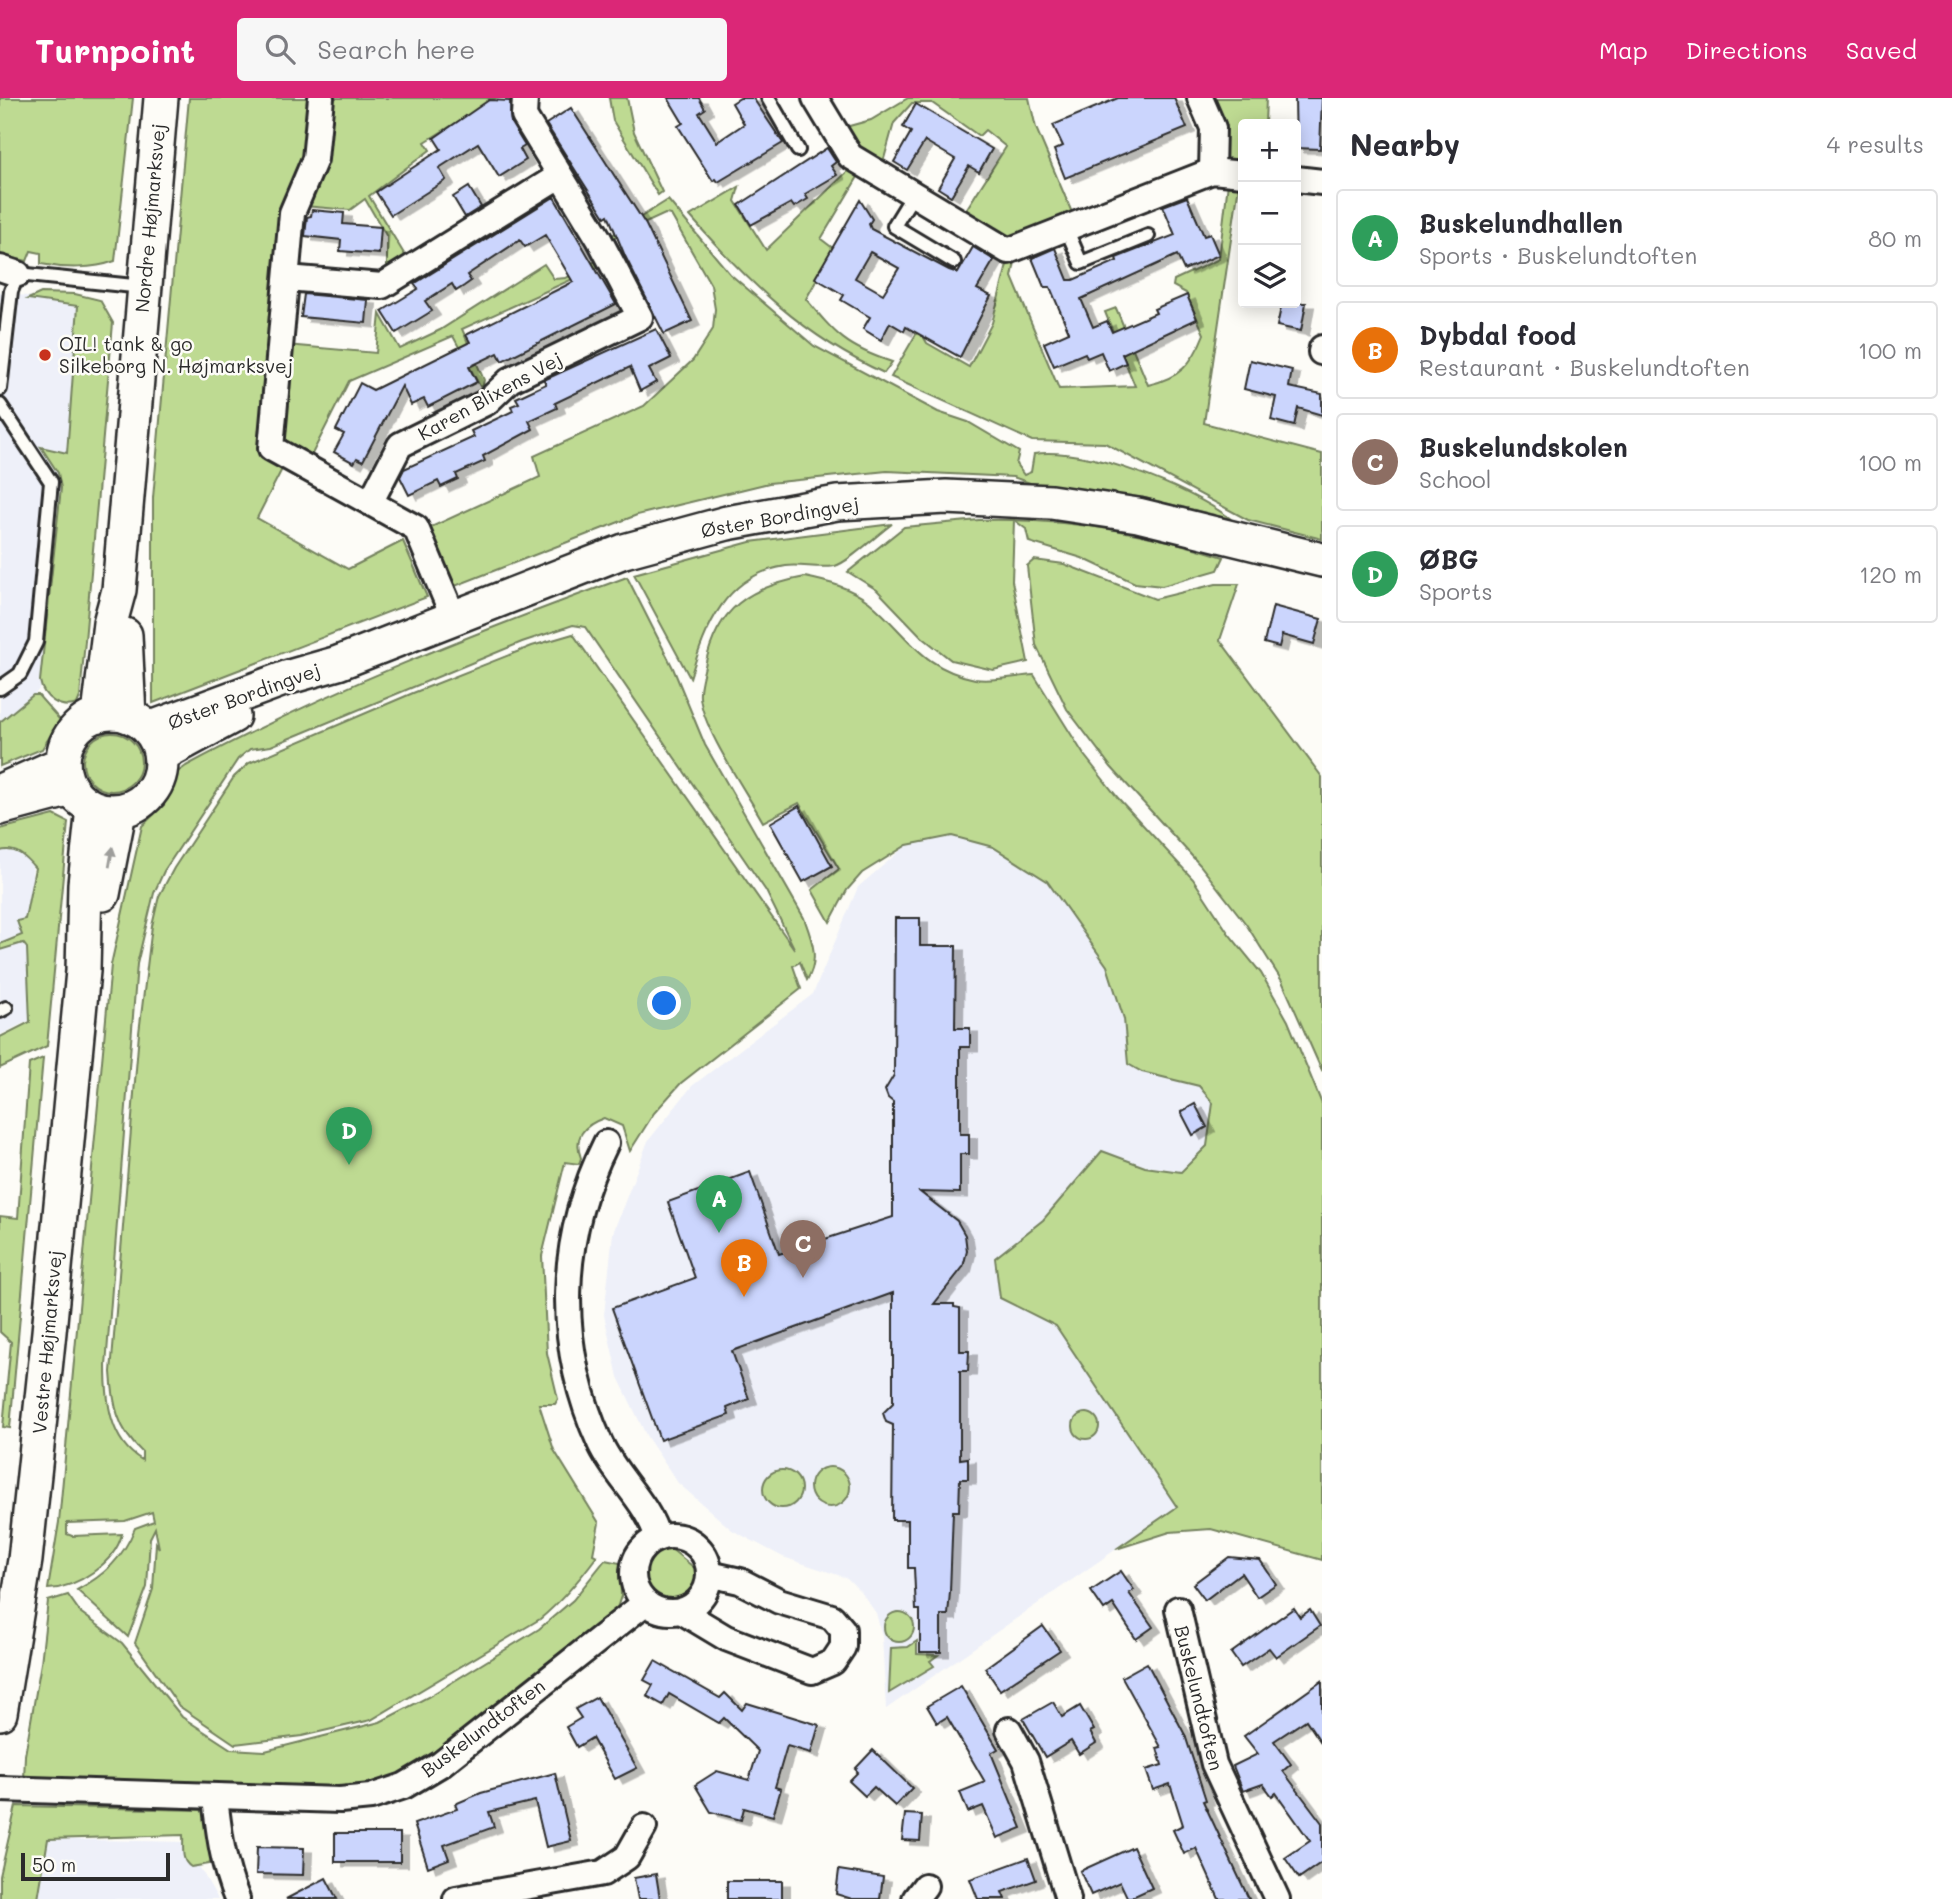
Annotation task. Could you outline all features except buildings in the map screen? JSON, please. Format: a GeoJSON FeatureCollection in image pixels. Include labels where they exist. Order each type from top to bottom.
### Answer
{"type":"FeatureCollection","features":[{"type":"Feature","properties":{"kind":"street","name":"Nordre Højmarksvej"},"geometry":{"type":"LineString","coordinates":[[86,793],[137,805],[154,789],[159,778],[135,729],[119,590],[161,98]]}},
{"type":"Feature","properties":{"kind":"street"},"geometry":{"type":"LineString","coordinates":[[321,98],[315,159],[292,213],[271,447],[415,528],[453,616]]}},
{"type":"Feature","properties":{"kind":"street","name":"Karen Blixens Vej"},"geometry":{"type":"LineString","coordinates":[[371,501],[400,445],[487,402],[509,380],[640,317],[599,239],[524,116],[526,98]]}},
{"type":"Feature","properties":{"kind":"street"},"geometry":{"type":"LineString","coordinates":[[816,98],[849,156],[1009,251],[1213,171],[1238,174]]}},
{"type":"Feature","properties":{"kind":"street"},"geometry":{"type":"LineString","coordinates":[[1200,98],[1213,128],[1213,171]]}},
{"type":"Feature","properties":{"kind":"street"},"geometry":{"type":"LineString","coordinates":[[287,278],[382,286],[559,176]]}},
{"type":"Feature","properties":{"kind":"street"},"geometry":{"type":"LineString","coordinates":[[1301,180],[1322,182]]}},
{"type":"Feature","properties":{"kind":"street","name":"Øster Bordingvej"},"geometry":{"type":"LineString","coordinates":[[86,793],[68,741],[74,731],[135,729],[338,663],[624,551],[727,523],[837,503],[946,497],[1051,502],[1138,515],[1322,560]]}},
{"type":"Feature","properties":{"kind":"street"},"geometry":{"type":"LineString","coordinates":[[0,791],[86,793]]}},
{"type":"Feature","properties":{"kind":"street"},"geometry":{"type":"LineString","coordinates":[[0,808],[86,793]]}},
{"type":"Feature","properties":{"kind":"street","name":"Vestre Højmarksvej"},"geometry":{"type":"LineString","coordinates":[[0,1713],[25,1560],[83,971],[86,793]]}},
{"type":"Feature","properties":{"kind":"street"},"geometry":{"type":"LineString","coordinates":[[606,1143],[578,1209],[567,1270],[569,1323],[582,1388],[600,1444],[651,1516],[658,1538]]}},
{"type":"Feature","properties":{"kind":"street"},"geometry":{"type":"LineString","coordinates":[[681,1611],[701,1598],[709,1574],[707,1560],[693,1543],[672,1536],[658,1538],[646,1544],[633,1567],[636,1592],[645,1603],[656,1610],[681,1611],[726,1638],[812,1671],[833,1662],[843,1647],[843,1630],[832,1617],[779,1601],[740,1581],[709,1574]]}},
{"type":"Feature","properties":{"kind":"street","name":"Buskelundtoften"},"geometry":{"type":"LineString","coordinates":[[0,1789],[215,1798],[340,1800],[371,1797],[404,1786],[441,1764],[645,1603]]}},
{"type":"Feature","properties":{"kind":"street","name":"Buskelundtoften"},"geometry":{"type":"LineString","coordinates":[[1178,1609],[1214,1764],[1277,1899]]}},
{"type":"Feature","properties":{"kind":"street"},"geometry":{"type":"LineString","coordinates":[[1009,1730],[1026,1761],[1068,1899]]}},
{"type":"Feature","properties":{"kind":"street"},"geometry":{"type":"LineString","coordinates":[[215,1798],[220,1840],[229,1879],[237,1899]]}},
{"type":"Feature","properties":{"kind":"street"},"geometry":{"type":"LineString","coordinates":[[456,1899],[603,1873],[627,1857],[644,1827]]}},
{"type":"Feature","properties":{"kind":"lane"},"geometry":{"type":"LineString","coordinates":[[768,98],[798,150]]}},
{"type":"Feature","properties":{"kind":"lane"},"geometry":{"type":"LineString","coordinates":[[913,195],[894,226],[954,262]]}},
{"type":"Feature","properties":{"kind":"lane"},"geometry":{"type":"LineString","coordinates":[[1066,228],[1081,263],[1148,236]]}},
{"type":"Feature","properties":{"kind":"lane"},"geometry":{"type":"LineString","coordinates":[[0,389],[11,291],[9,271],[144,287]]}},
{"type":"Feature","properties":{"kind":"lane"},"geometry":{"type":"LineString","coordinates":[[0,405],[51,482],[36,642],[20,674],[0,688]]}},
{"type":"Feature","properties":{"kind":"shaded area"},"geometry":{"type":"Polygon","coordinates":[[[0,293],[82,302],[48,677],[0,741],[0,293]]]}},
{"type":"Feature","properties":{"kind":"shaded area"},"geometry":{"type":"Polygon","coordinates":[[[0,834],[32,843],[34,1018],[0,1035],[0,834]]]}},
{"type":"Feature","properties":{"kind":"shaded area"},"geometry":{"type":"Polygon","coordinates":[[[952,836],[993,847],[1047,881],[1105,962],[1124,1019],[1128,1064],[1142,1072],[1200,1086],[1213,1103],[1207,1146],[1181,1173],[1145,1167],[1102,1151],[1043,1220],[995,1258],[1000,1298],[1056,1326],[1177,1507],[886,1709],[882,1636],[876,1613],[861,1592],[847,1578],[783,1557],[732,1530],[678,1483],[647,1437],[618,1377],[604,1315],[613,1233],[648,1141],[692,1086],[813,994],[858,887],[907,845],[952,836]]]}},
{"type":"Feature","properties":{"kind":"shaded area"},"geometry":{"type":"Polygon","coordinates":[[[48,1839],[185,1842],[218,1899],[38,1899],[48,1839]]]}},
{"type":"Feature","properties":{"kind":"green space"},"geometry":{"type":"Polygon","coordinates":[[[0,98],[133,98],[115,261],[98,266],[60,267],[41,264],[41,253],[31,251],[27,261],[0,255],[0,98]]]}},
{"type":"Feature","properties":{"kind":"green space"},"geometry":{"type":"Polygon","coordinates":[[[189,98],[310,98],[305,150],[295,182],[260,441],[282,469],[257,518],[348,569],[403,541],[427,597],[153,703],[153,498],[189,98]]]}},
{"type":"Feature","properties":{"kind":"green space"},"geometry":{"type":"Polygon","coordinates":[[[328,98],[496,98],[425,142],[430,150],[369,196],[406,257],[387,271],[387,237],[365,199],[350,210],[304,206],[328,98]]]}},
{"type":"Feature","properties":{"kind":"green space"},"geometry":{"type":"Polygon","coordinates":[[[609,98],[627,98],[634,132],[662,192],[658,195],[613,121],[609,98]]]}},
{"type":"Feature","properties":{"kind":"green space"},"geometry":{"type":"Polygon","coordinates":[[[908,98],[1029,98],[1036,128],[1073,215],[1008,241],[964,213],[1006,147],[985,130],[979,136],[932,103],[912,103],[894,123],[882,166],[851,148],[842,128],[871,120],[908,98]]]}},
{"type":"Feature","properties":{"kind":"green space"},"geometry":{"type":"Polygon","coordinates":[[[1210,98],[1266,98],[1265,119],[1238,119],[1238,166],[1223,165],[1210,98]]]}},
{"type":"Feature","properties":{"kind":"green space"},"geometry":{"type":"Polygon","coordinates":[[[850,169],[859,175],[821,239],[834,249],[806,299],[826,322],[852,345],[892,362],[884,373],[855,359],[802,325],[755,285],[690,216],[739,187],[735,201],[766,250],[850,169]]]}},
{"type":"Feature","properties":{"kind":"green space"},"geometry":{"type":"Polygon","coordinates":[[[1228,183],[1238,185],[1204,423],[1322,454],[1322,539],[1248,520],[1105,443],[1032,441],[891,377],[919,329],[927,343],[969,367],[992,323],[1008,261],[1015,262],[1012,277],[1059,389],[1135,386],[1105,312],[1116,308],[1148,385],[1159,382],[1176,374],[1189,362],[1204,334],[1186,293],[1173,286],[1174,280],[1219,259],[1228,183]]]}},
{"type":"Feature","properties":{"kind":"green space"},"geometry":{"type":"Polygon","coordinates":[[[668,200],[730,274],[814,346],[938,412],[968,422],[1019,452],[1016,464],[1024,475],[1031,472],[1034,454],[1056,453],[1081,457],[1109,463],[1164,483],[1190,494],[1231,519],[1145,498],[1030,483],[1013,477],[887,471],[769,483],[637,515],[455,586],[429,528],[540,477],[534,456],[644,406],[693,360],[713,329],[715,309],[711,285],[671,215],[665,214],[611,239],[609,237],[668,200]]]}},
{"type":"Feature","properties":{"kind":"green space"},"geometry":{"type":"Polygon","coordinates":[[[601,258],[606,264],[462,329],[484,380],[482,390],[453,336],[349,381],[309,460],[287,449],[279,434],[287,345],[376,353],[380,314],[400,349],[440,330],[544,264],[554,279],[566,278],[601,258]]]}},
{"type":"Feature","properties":{"kind":"green space"},"geometry":{"type":"Polygon","coordinates":[[[41,293],[75,294],[100,300],[113,323],[80,697],[77,704],[71,705],[53,701],[45,693],[40,681],[61,488],[58,473],[41,447],[67,453],[78,306],[28,299],[41,293]]]}},
{"type":"Feature","properties":{"kind":"green space"},"geometry":{"type":"Polygon","coordinates":[[[979,520],[1014,520],[1012,581],[1028,662],[993,670],[951,660],[922,637],[877,590],[848,572],[904,527],[979,520]]]}},
{"type":"Feature","properties":{"kind":"green space"},"geometry":{"type":"Polygon","coordinates":[[[1014,520],[1072,524],[1134,533],[1224,557],[1218,570],[1162,586],[1135,583],[1082,558],[1029,542],[1026,529],[1014,520]]]}},
{"type":"Feature","properties":{"kind":"green space"},"geometry":{"type":"Polygon","coordinates":[[[892,524],[841,564],[823,567],[786,566],[765,571],[748,580],[733,592],[711,622],[690,678],[634,574],[750,542],[892,524]]]}},
{"type":"Feature","properties":{"kind":"green space"},"geometry":{"type":"Polygon","coordinates":[[[1034,560],[1064,564],[1155,599],[1216,584],[1239,584],[1220,640],[1322,777],[1322,1071],[1282,981],[1246,924],[1200,865],[1111,767],[1067,709],[1036,645],[1027,566],[1034,560]]]}},
{"type":"Feature","properties":{"kind":"green space"},"geometry":{"type":"Polygon","coordinates":[[[627,577],[673,668],[705,745],[804,918],[813,949],[811,972],[807,980],[800,962],[793,966],[801,989],[681,1083],[654,1113],[630,1151],[622,1126],[604,1118],[586,1128],[579,1138],[579,1164],[565,1162],[542,1256],[547,1353],[558,1399],[555,1404],[539,1404],[554,1450],[599,1523],[593,1554],[597,1556],[571,1589],[540,1619],[371,1720],[302,1736],[235,1744],[179,1706],[135,1643],[153,1589],[156,1543],[159,1548],[155,1528],[150,1538],[147,1587],[128,1637],[77,1590],[112,1565],[135,1528],[154,1521],[152,1512],[125,1521],[67,1523],[67,1534],[72,1536],[122,1534],[112,1555],[93,1572],[71,1584],[48,1589],[59,1522],[111,965],[142,826],[164,805],[178,772],[186,766],[348,687],[627,577]],[[573,625],[522,642],[271,746],[250,749],[238,759],[164,871],[154,893],[137,964],[106,1366],[109,1405],[116,1431],[122,1442],[142,1460],[142,1452],[127,1434],[118,1415],[111,1372],[139,1033],[152,926],[159,896],[174,868],[234,777],[249,763],[413,693],[532,646],[573,634],[795,950],[766,891],[585,627],[573,625]]]}},
{"type":"Feature","properties":{"kind":"green space"},"geometry":{"type":"Polygon","coordinates":[[[805,577],[854,592],[869,602],[928,658],[956,674],[982,680],[1034,675],[1084,755],[1118,798],[1193,879],[1229,934],[1261,973],[1288,1021],[1322,1104],[1322,1560],[1211,1529],[1170,1532],[1116,1549],[1177,1507],[1056,1326],[1000,1298],[995,1258],[1043,1220],[1102,1151],[1145,1167],[1181,1172],[1207,1146],[1213,1103],[1199,1086],[1142,1072],[1128,1064],[1124,1019],[1107,966],[1047,881],[993,847],[952,836],[907,845],[862,873],[847,890],[830,922],[812,890],[839,869],[799,803],[763,822],[717,743],[700,697],[710,646],[727,615],[752,594],[785,581],[805,577]]]}},
{"type":"Feature","properties":{"kind":"green space"},"geometry":{"type":"Polygon","coordinates":[[[33,695],[38,695],[60,720],[42,749],[0,766],[0,722],[33,695]]]}},
{"type":"Feature","properties":{"kind":"green space"},"geometry":{"type":"Polygon","coordinates":[[[106,733],[118,733],[133,741],[141,756],[141,768],[133,783],[118,791],[106,791],[91,783],[83,768],[83,756],[91,741],[106,733]]]}},
{"type":"Feature","properties":{"kind":"green space"},"geometry":{"type":"Polygon","coordinates":[[[54,815],[68,822],[47,1046],[0,1068],[0,1037],[30,1022],[27,948],[23,943],[0,950],[0,944],[22,935],[17,921],[25,919],[35,868],[20,854],[11,850],[0,851],[0,829],[54,815]]]}},
{"type":"Feature","properties":{"kind":"green space"},"geometry":{"type":"Polygon","coordinates":[[[43,1058],[10,1428],[3,1427],[11,1342],[0,1332],[0,1216],[18,1218],[29,1064],[43,1058]]]}},
{"type":"Feature","properties":{"kind":"green space"},"geometry":{"type":"Polygon","coordinates":[[[1086,1413],[1096,1416],[1099,1426],[1096,1436],[1086,1439],[1076,1436],[1073,1426],[1076,1416],[1086,1413]]]}},
{"type":"Feature","properties":{"kind":"green space"},"geometry":{"type":"Polygon","coordinates":[[[830,1467],[844,1473],[850,1487],[844,1501],[830,1507],[816,1501],[810,1487],[816,1473],[830,1467]]]}},
{"type":"Feature","properties":{"kind":"green space"},"geometry":{"type":"Polygon","coordinates":[[[782,1470],[795,1476],[801,1489],[795,1502],[782,1508],[769,1502],[763,1489],[769,1476],[782,1470]]]}},
{"type":"Feature","properties":{"kind":"green space"},"geometry":{"type":"Polygon","coordinates":[[[661,1547],[670,1548],[697,1570],[700,1587],[688,1601],[658,1602],[646,1586],[643,1575],[645,1555],[661,1547]]]}},
{"type":"Feature","properties":{"kind":"green space"},"geometry":{"type":"Polygon","coordinates":[[[605,1560],[620,1563],[621,1596],[617,1608],[411,1773],[377,1785],[346,1788],[24,1780],[25,1755],[41,1663],[48,1601],[68,1595],[80,1612],[122,1643],[182,1717],[231,1749],[265,1751],[380,1722],[428,1697],[539,1629],[573,1600],[605,1560]]]}},
{"type":"Feature","properties":{"kind":"green space"},"geometry":{"type":"Polygon","coordinates":[[[899,1612],[910,1616],[914,1627],[910,1638],[899,1642],[888,1638],[884,1627],[888,1616],[899,1612]]]}},
{"type":"Feature","properties":{"kind":"green space"},"geometry":{"type":"Polygon","coordinates":[[[917,1641],[917,1654],[938,1655],[930,1661],[934,1666],[889,1693],[891,1648],[908,1647],[917,1641]]]}},
{"type":"Feature","properties":{"kind":"green space"},"geometry":{"type":"Polygon","coordinates":[[[16,1806],[201,1810],[206,1815],[214,1855],[209,1864],[191,1867],[184,1857],[183,1835],[48,1839],[38,1899],[0,1899],[0,1876],[16,1806]]]}},
{"type":"Feature","properties":{"kind":"place","name":"OIL! tank & go Silkeborg N. Højmarksvej"},"geometry":{"type":"Point","coordinates":[45,355]}},
{"type":"Feature","properties":{"kind":"place","name":"ØBG"},"geometry":{"type":"Point","coordinates":[349,1165]}},
{"type":"Feature","properties":{"kind":"place","name":"Buskelundhallen"},"geometry":{"type":"Point","coordinates":[719,1233]}},
{"type":"Feature","properties":{"kind":"place","name":"Buskelundskolen"},"geometry":{"type":"Point","coordinates":[803,1278]}},
{"type":"Feature","properties":{"kind":"place","name":"Dybdal food"},"geometry":{"type":"Point","coordinates":[744,1297]}}]}
